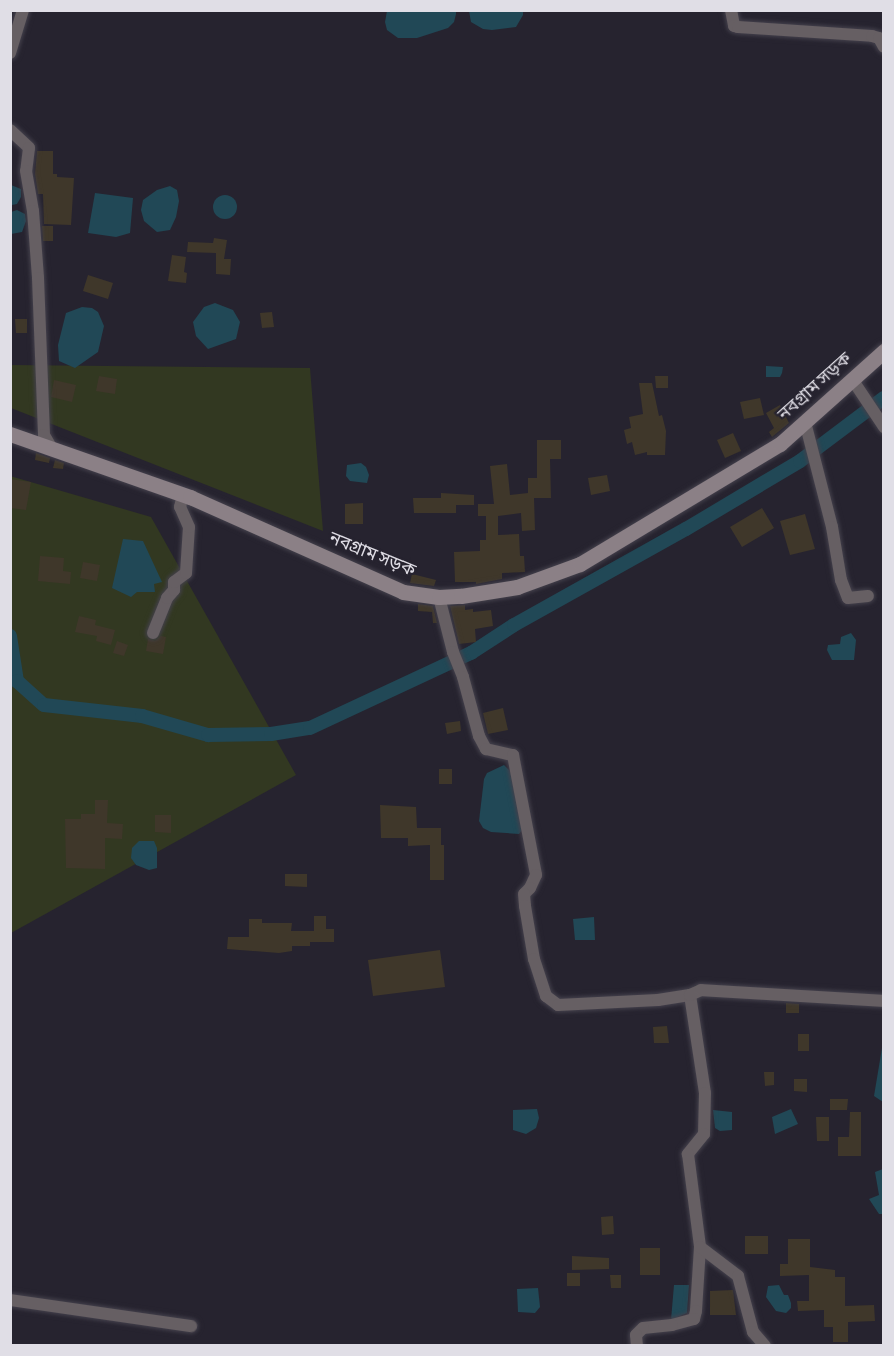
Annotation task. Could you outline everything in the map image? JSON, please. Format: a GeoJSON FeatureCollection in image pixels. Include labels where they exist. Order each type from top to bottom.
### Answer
{"type":"FeatureCollection","features":[{"type":"Feature","properties":{"kind":"main road","name":"নবগ্রাম সড়ক"},"geometry":{"type":"LineString","coordinates":[[10,434],[183,495],[403,592],[439,597],[517,587],[580,564],[780,444],[884,351]]}},
{"type":"Feature","properties":{"kind":"street"},"geometry":{"type":"LineString","coordinates":[[10,53],[22,10]]}},
{"type":"Feature","properties":{"kind":"street"},"geometry":{"type":"LineString","coordinates":[[731,10],[734,26],[738,27],[872,36],[879,38],[884,46]]}},
{"type":"Feature","properties":{"kind":"street"},"geometry":{"type":"LineString","coordinates":[[10,130],[29,148],[26,171],[33,211],[44,435],[52,449]]}},
{"type":"Feature","properties":{"kind":"street"},"geometry":{"type":"LineString","coordinates":[[852,379],[882,425]]}},
{"type":"Feature","properties":{"kind":"street"},"geometry":{"type":"LineString","coordinates":[[805,422],[817,466],[841,580],[848,598],[868,596]]}},
{"type":"Feature","properties":{"kind":"street"},"geometry":{"type":"LineString","coordinates":[[153,633],[167,598],[174,590],[174,582],[186,573],[189,526],[180,507],[183,495]]}},
{"type":"Feature","properties":{"kind":"street"},"geometry":{"type":"LineString","coordinates":[[439,597],[479,736],[486,748],[513,755],[536,875],[530,888],[524,894],[525,906],[534,959],[546,996],[558,1005],[658,1000],[690,995],[701,990],[884,1001]]}},
{"type":"Feature","properties":{"kind":"street"},"geometry":{"type":"LineString","coordinates":[[637,1346],[636,1335],[643,1328],[672,1326],[694,1319],[700,1247],[688,1154],[704,1134],[705,1093],[690,995]]}},
{"type":"Feature","properties":{"kind":"street"},"geometry":{"type":"LineString","coordinates":[[700,1247],[738,1276],[753,1332],[765,1346]]}},
{"type":"Feature","properties":{"kind":"street"},"geometry":{"type":"LineString","coordinates":[[10,1300],[191,1326]]}},
{"type":"Feature","properties":{"kind":"green space"},"geometry":{"type":"Polygon","coordinates":[[[10,365],[310,368],[323,531],[11,408],[10,365]]]}},
{"type":"Feature","properties":{"kind":"green space"},"geometry":{"type":"Polygon","coordinates":[[[10,476],[151,517],[296,775],[11,933],[10,476]]]}},
{"type":"Feature","properties":{"kind":"water"},"geometry":{"type":"Polygon","coordinates":[[[387,11],[456,11],[456,14],[454,22],[448,28],[417,38],[398,38],[387,30],[385,22],[387,11]]]}},
{"type":"Feature","properties":{"kind":"water"},"geometry":{"type":"Polygon","coordinates":[[[469,11],[523,11],[523,15],[516,27],[492,30],[483,29],[471,22],[469,11]]]}},
{"type":"Feature","properties":{"kind":"water"},"geometry":{"type":"Polygon","coordinates":[[[11,185],[21,189],[21,197],[17,204],[12,205],[11,185]]]}},
{"type":"Feature","properties":{"kind":"water"},"geometry":{"type":"Polygon","coordinates":[[[170,186],[177,190],[179,201],[176,217],[170,230],[157,232],[144,221],[141,210],[143,200],[157,190],[170,186]]]}},
{"type":"Feature","properties":{"kind":"water"},"geometry":{"type":"Polygon","coordinates":[[[95,193],[133,198],[130,233],[116,237],[88,233],[95,193]]]}},
{"type":"Feature","properties":{"kind":"water"},"geometry":{"type":"Polygon","coordinates":[[[225,195],[234,198],[237,207],[234,216],[225,219],[216,216],[213,207],[216,198],[225,195]]]}},
{"type":"Feature","properties":{"kind":"water"},"geometry":{"type":"Polygon","coordinates":[[[17,210],[25,214],[26,221],[22,232],[11,234],[11,212],[17,210]]]}},
{"type":"Feature","properties":{"kind":"water"},"geometry":{"type":"Polygon","coordinates":[[[215,303],[233,310],[240,322],[236,339],[208,349],[196,336],[193,322],[204,307],[215,303]]]}},
{"type":"Feature","properties":{"kind":"water"},"geometry":{"type":"Polygon","coordinates":[[[82,307],[92,308],[98,312],[104,326],[98,352],[75,368],[59,361],[58,345],[66,313],[82,307]]]}},
{"type":"Feature","properties":{"kind":"water"},"geometry":{"type":"Polygon","coordinates":[[[766,366],[783,367],[780,377],[766,377],[766,366]]]}},
{"type":"Feature","properties":{"kind":"water"},"geometry":{"type":"Polygon","coordinates":[[[361,463],[366,467],[369,475],[367,483],[350,481],[346,476],[347,465],[361,463]]]}},
{"type":"Feature","properties":{"kind":"water"},"geometry":{"type":"Polygon","coordinates":[[[123,539],[143,541],[162,582],[154,584],[155,592],[137,592],[131,597],[112,588],[123,539]]]}},
{"type":"Feature","properties":{"kind":"water"},"geometry":{"type":"Polygon","coordinates":[[[851,633],[856,640],[854,660],[832,660],[827,650],[828,645],[840,644],[841,637],[851,633]]]}},
{"type":"Feature","properties":{"kind":"water"},"geometry":{"type":"Polygon","coordinates":[[[504,765],[512,773],[522,830],[519,834],[491,832],[483,828],[479,821],[484,779],[487,773],[504,765]]]}},
{"type":"Feature","properties":{"kind":"water"},"geometry":{"type":"Polygon","coordinates":[[[139,841],[154,841],[157,848],[157,868],[149,870],[136,865],[131,858],[132,848],[139,841]]]}},
{"type":"Feature","properties":{"kind":"water"},"geometry":{"type":"Polygon","coordinates":[[[594,917],[595,940],[575,940],[573,919],[594,917]]]}},
{"type":"Feature","properties":{"kind":"water"},"geometry":{"type":"Polygon","coordinates":[[[883,1042],[883,1102],[874,1096],[883,1042]]]}},
{"type":"Feature","properties":{"kind":"water"},"geometry":{"type":"Polygon","coordinates":[[[537,1109],[539,1118],[536,1128],[526,1134],[513,1130],[513,1110],[537,1109]]]}},
{"type":"Feature","properties":{"kind":"water"},"geometry":{"type":"Polygon","coordinates":[[[791,1109],[798,1124],[775,1134],[772,1117],[791,1109]]]}},
{"type":"Feature","properties":{"kind":"water"},"geometry":{"type":"Polygon","coordinates":[[[713,1110],[732,1112],[732,1130],[720,1131],[715,1128],[713,1110]]]}},
{"type":"Feature","properties":{"kind":"water"},"geometry":{"type":"Polygon","coordinates":[[[883,1169],[883,1214],[879,1214],[869,1199],[879,1195],[875,1172],[883,1169]]]}},
{"type":"Feature","properties":{"kind":"water"},"geometry":{"type":"Polygon","coordinates":[[[674,1285],[689,1285],[687,1313],[671,1320],[674,1285]]]}},
{"type":"Feature","properties":{"kind":"water"},"geometry":{"type":"Polygon","coordinates":[[[779,1285],[784,1295],[788,1295],[791,1303],[791,1308],[786,1313],[776,1311],[766,1297],[768,1286],[779,1285]]]}},
{"type":"Feature","properties":{"kind":"water"},"geometry":{"type":"Polygon","coordinates":[[[538,1288],[540,1307],[535,1313],[518,1312],[517,1289],[538,1288]]]}},
{"type":"Feature","properties":{"kind":"building"},"geometry":{"type":"Polygon","coordinates":[[[37,151],[53,151],[53,174],[57,174],[57,177],[74,178],[71,225],[44,224],[43,194],[38,194],[35,174],[37,151]]]}},
{"type":"Feature","properties":{"kind":"building"},"geometry":{"type":"Polygon","coordinates":[[[42,226],[53,226],[53,241],[43,241],[42,226]]]}},
{"type":"Feature","properties":{"kind":"building"},"geometry":{"type":"Polygon","coordinates":[[[214,238],[227,240],[224,259],[231,259],[230,275],[216,274],[216,253],[187,252],[188,242],[213,243],[214,238]]]}},
{"type":"Feature","properties":{"kind":"building"},"geometry":{"type":"Polygon","coordinates":[[[172,255],[186,257],[184,272],[187,273],[186,283],[168,281],[172,255]]]}},
{"type":"Feature","properties":{"kind":"building"},"geometry":{"type":"Polygon","coordinates":[[[88,275],[113,283],[108,299],[83,291],[88,275]]]}},
{"type":"Feature","properties":{"kind":"building"},"geometry":{"type":"Polygon","coordinates":[[[272,312],[274,327],[262,328],[260,313],[272,312]]]}},
{"type":"Feature","properties":{"kind":"building"},"geometry":{"type":"Polygon","coordinates":[[[15,319],[27,319],[27,333],[16,333],[15,319]]]}},
{"type":"Feature","properties":{"kind":"building"},"geometry":{"type":"Polygon","coordinates":[[[99,376],[117,379],[115,394],[96,391],[99,376]]]}},
{"type":"Feature","properties":{"kind":"building"},"geometry":{"type":"Polygon","coordinates":[[[655,376],[668,376],[668,388],[656,388],[655,376]]]}},
{"type":"Feature","properties":{"kind":"building"},"geometry":{"type":"Polygon","coordinates":[[[54,380],[76,385],[72,402],[51,397],[54,380]]]}},
{"type":"Feature","properties":{"kind":"building"},"geometry":{"type":"Polygon","coordinates":[[[639,383],[652,383],[659,416],[662,415],[666,431],[665,455],[647,455],[647,452],[635,455],[632,442],[627,444],[624,430],[631,428],[629,417],[643,414],[639,383]]]}},
{"type":"Feature","properties":{"kind":"building"},"geometry":{"type":"Polygon","coordinates":[[[760,398],[764,415],[744,419],[740,402],[760,398]]]}},
{"type":"Feature","properties":{"kind":"building"},"geometry":{"type":"Polygon","coordinates":[[[780,405],[789,423],[772,437],[769,432],[774,428],[766,413],[780,405]]]}},
{"type":"Feature","properties":{"kind":"building"},"geometry":{"type":"Polygon","coordinates":[[[733,433],[741,451],[725,458],[717,440],[733,433]]]}},
{"type":"Feature","properties":{"kind":"building"},"geometry":{"type":"Polygon","coordinates":[[[537,440],[561,440],[561,459],[550,459],[551,498],[534,498],[535,530],[522,531],[521,513],[498,516],[498,535],[519,534],[520,556],[524,556],[525,572],[502,573],[502,579],[476,584],[476,582],[455,582],[454,552],[480,551],[480,540],[486,540],[486,516],[478,516],[478,504],[494,504],[490,466],[507,464],[510,495],[528,493],[528,478],[537,478],[537,440]]]}},
{"type":"Feature","properties":{"kind":"building"},"geometry":{"type":"Polygon","coordinates":[[[36,453],[50,458],[49,463],[35,460],[36,453]]]}},
{"type":"Feature","properties":{"kind":"building"},"geometry":{"type":"Polygon","coordinates":[[[55,460],[64,463],[63,469],[53,468],[55,460]]]}},
{"type":"Feature","properties":{"kind":"building"},"geometry":{"type":"Polygon","coordinates":[[[607,475],[610,491],[591,495],[588,478],[607,475]]]}},
{"type":"Feature","properties":{"kind":"building"},"geometry":{"type":"Polygon","coordinates":[[[10,479],[31,482],[26,510],[10,508],[10,479]]]}},
{"type":"Feature","properties":{"kind":"building"},"geometry":{"type":"Polygon","coordinates":[[[441,493],[474,495],[474,505],[456,505],[456,513],[414,513],[413,498],[441,498],[441,493]]]}},
{"type":"Feature","properties":{"kind":"building"},"geometry":{"type":"Polygon","coordinates":[[[363,503],[363,524],[345,524],[345,504],[363,503]]]}},
{"type":"Feature","properties":{"kind":"building"},"geometry":{"type":"Polygon","coordinates":[[[762,508],[774,528],[742,547],[730,527],[762,508]]]}},
{"type":"Feature","properties":{"kind":"building"},"geometry":{"type":"Polygon","coordinates":[[[805,514],[815,549],[790,555],[780,521],[805,514]]]}},
{"type":"Feature","properties":{"kind":"building"},"geometry":{"type":"Polygon","coordinates":[[[40,556],[64,558],[63,571],[71,572],[70,584],[38,581],[40,556]]]}},
{"type":"Feature","properties":{"kind":"building"},"geometry":{"type":"Polygon","coordinates":[[[83,562],[100,565],[97,581],[80,578],[83,562]]]}},
{"type":"Feature","properties":{"kind":"building"},"geometry":{"type":"Polygon","coordinates":[[[412,574],[436,580],[434,586],[410,583],[412,574]]]}},
{"type":"Feature","properties":{"kind":"building"},"geometry":{"type":"Polygon","coordinates":[[[418,604],[433,606],[437,623],[433,623],[432,612],[418,611],[418,604]]]}},
{"type":"Feature","properties":{"kind":"building"},"geometry":{"type":"Polygon","coordinates":[[[465,605],[465,610],[473,609],[473,612],[491,610],[493,626],[475,629],[476,642],[459,644],[450,606],[465,605]]]}},
{"type":"Feature","properties":{"kind":"building"},"geometry":{"type":"Polygon","coordinates":[[[79,616],[96,620],[95,625],[115,630],[111,645],[96,641],[97,636],[75,632],[79,616]]]}},
{"type":"Feature","properties":{"kind":"building"},"geometry":{"type":"Polygon","coordinates":[[[161,636],[166,637],[163,654],[146,651],[148,639],[155,641],[161,636]]]}},
{"type":"Feature","properties":{"kind":"building"},"geometry":{"type":"Polygon","coordinates":[[[117,641],[128,645],[124,656],[113,653],[117,641]]]}},
{"type":"Feature","properties":{"kind":"building"},"geometry":{"type":"Polygon","coordinates":[[[503,708],[508,730],[488,734],[483,713],[503,708]]]}},
{"type":"Feature","properties":{"kind":"building"},"geometry":{"type":"Polygon","coordinates":[[[460,721],[461,731],[447,734],[445,723],[460,721]]]}},
{"type":"Feature","properties":{"kind":"building"},"geometry":{"type":"Polygon","coordinates":[[[439,769],[452,769],[452,784],[439,784],[439,769]]]}},
{"type":"Feature","properties":{"kind":"building"},"geometry":{"type":"Polygon","coordinates":[[[95,800],[108,800],[107,823],[123,824],[122,839],[105,838],[105,869],[66,868],[65,819],[81,819],[81,814],[95,814],[95,800]]]}},
{"type":"Feature","properties":{"kind":"building"},"geometry":{"type":"Polygon","coordinates":[[[380,805],[416,807],[417,828],[441,828],[441,845],[444,845],[444,880],[430,880],[430,845],[408,846],[408,838],[381,838],[380,805]]]}},
{"type":"Feature","properties":{"kind":"building"},"geometry":{"type":"Polygon","coordinates":[[[155,815],[171,815],[171,833],[155,832],[155,815]]]}},
{"type":"Feature","properties":{"kind":"building"},"geometry":{"type":"Polygon","coordinates":[[[285,874],[307,874],[307,887],[285,886],[285,874]]]}},
{"type":"Feature","properties":{"kind":"building"},"geometry":{"type":"Polygon","coordinates":[[[314,916],[326,916],[326,929],[334,929],[334,942],[310,942],[310,946],[292,946],[292,951],[279,953],[227,949],[228,937],[249,937],[249,919],[262,919],[262,923],[292,923],[291,931],[314,931],[314,916]]]}},
{"type":"Feature","properties":{"kind":"building"},"geometry":{"type":"Polygon","coordinates":[[[440,950],[445,987],[373,996],[368,960],[440,950]]]}},
{"type":"Feature","properties":{"kind":"building"},"geometry":{"type":"Polygon","coordinates":[[[786,1003],[799,1004],[799,1013],[786,1013],[786,1003]]]}},
{"type":"Feature","properties":{"kind":"building"},"geometry":{"type":"Polygon","coordinates":[[[667,1026],[669,1043],[654,1043],[653,1027],[667,1026]]]}},
{"type":"Feature","properties":{"kind":"building"},"geometry":{"type":"Polygon","coordinates":[[[798,1034],[809,1034],[809,1051],[798,1051],[798,1034]]]}},
{"type":"Feature","properties":{"kind":"building"},"geometry":{"type":"Polygon","coordinates":[[[764,1072],[774,1072],[774,1085],[765,1086],[764,1072]]]}},
{"type":"Feature","properties":{"kind":"building"},"geometry":{"type":"Polygon","coordinates":[[[794,1079],[807,1079],[807,1092],[794,1091],[794,1079]]]}},
{"type":"Feature","properties":{"kind":"building"},"geometry":{"type":"Polygon","coordinates":[[[830,1099],[848,1099],[847,1110],[830,1110],[830,1099]]]}},
{"type":"Feature","properties":{"kind":"building"},"geometry":{"type":"Polygon","coordinates":[[[850,1112],[861,1112],[861,1156],[838,1156],[838,1137],[849,1137],[850,1112]]]}},
{"type":"Feature","properties":{"kind":"building"},"geometry":{"type":"Polygon","coordinates":[[[816,1117],[829,1117],[829,1141],[817,1141],[816,1117]]]}},
{"type":"Feature","properties":{"kind":"building"},"geometry":{"type":"Polygon","coordinates":[[[613,1216],[614,1234],[602,1235],[601,1217],[613,1216]]]}},
{"type":"Feature","properties":{"kind":"building"},"geometry":{"type":"Polygon","coordinates":[[[745,1236],[768,1236],[768,1254],[745,1254],[745,1236]]]}},
{"type":"Feature","properties":{"kind":"building"},"geometry":{"type":"Polygon","coordinates":[[[788,1239],[810,1239],[810,1267],[835,1270],[835,1277],[845,1277],[845,1306],[874,1305],[875,1321],[848,1322],[848,1342],[833,1342],[833,1327],[824,1327],[824,1310],[798,1311],[797,1301],[809,1301],[809,1275],[780,1276],[780,1264],[788,1264],[788,1239]]]}},
{"type":"Feature","properties":{"kind":"building"},"geometry":{"type":"Polygon","coordinates":[[[640,1248],[660,1248],[660,1275],[640,1275],[640,1248]]]}},
{"type":"Feature","properties":{"kind":"building"},"geometry":{"type":"Polygon","coordinates":[[[572,1256],[609,1258],[609,1269],[572,1270],[572,1256]]]}},
{"type":"Feature","properties":{"kind":"building"},"geometry":{"type":"Polygon","coordinates":[[[567,1273],[580,1273],[580,1286],[567,1286],[567,1273]]]}},
{"type":"Feature","properties":{"kind":"building"},"geometry":{"type":"Polygon","coordinates":[[[610,1275],[621,1275],[621,1288],[611,1288],[610,1275]]]}},
{"type":"Feature","properties":{"kind":"building"},"geometry":{"type":"Polygon","coordinates":[[[733,1290],[736,1315],[710,1315],[710,1291],[733,1290]]]}},
{"type":"Feature","properties":{"kind":"waterway"},"geometry":{"type":"LineString","coordinates":[[10,636],[17,681],[44,705],[142,716],[208,735],[271,734],[310,728],[471,653],[514,625],[686,529],[800,461],[884,398]]}}]}
